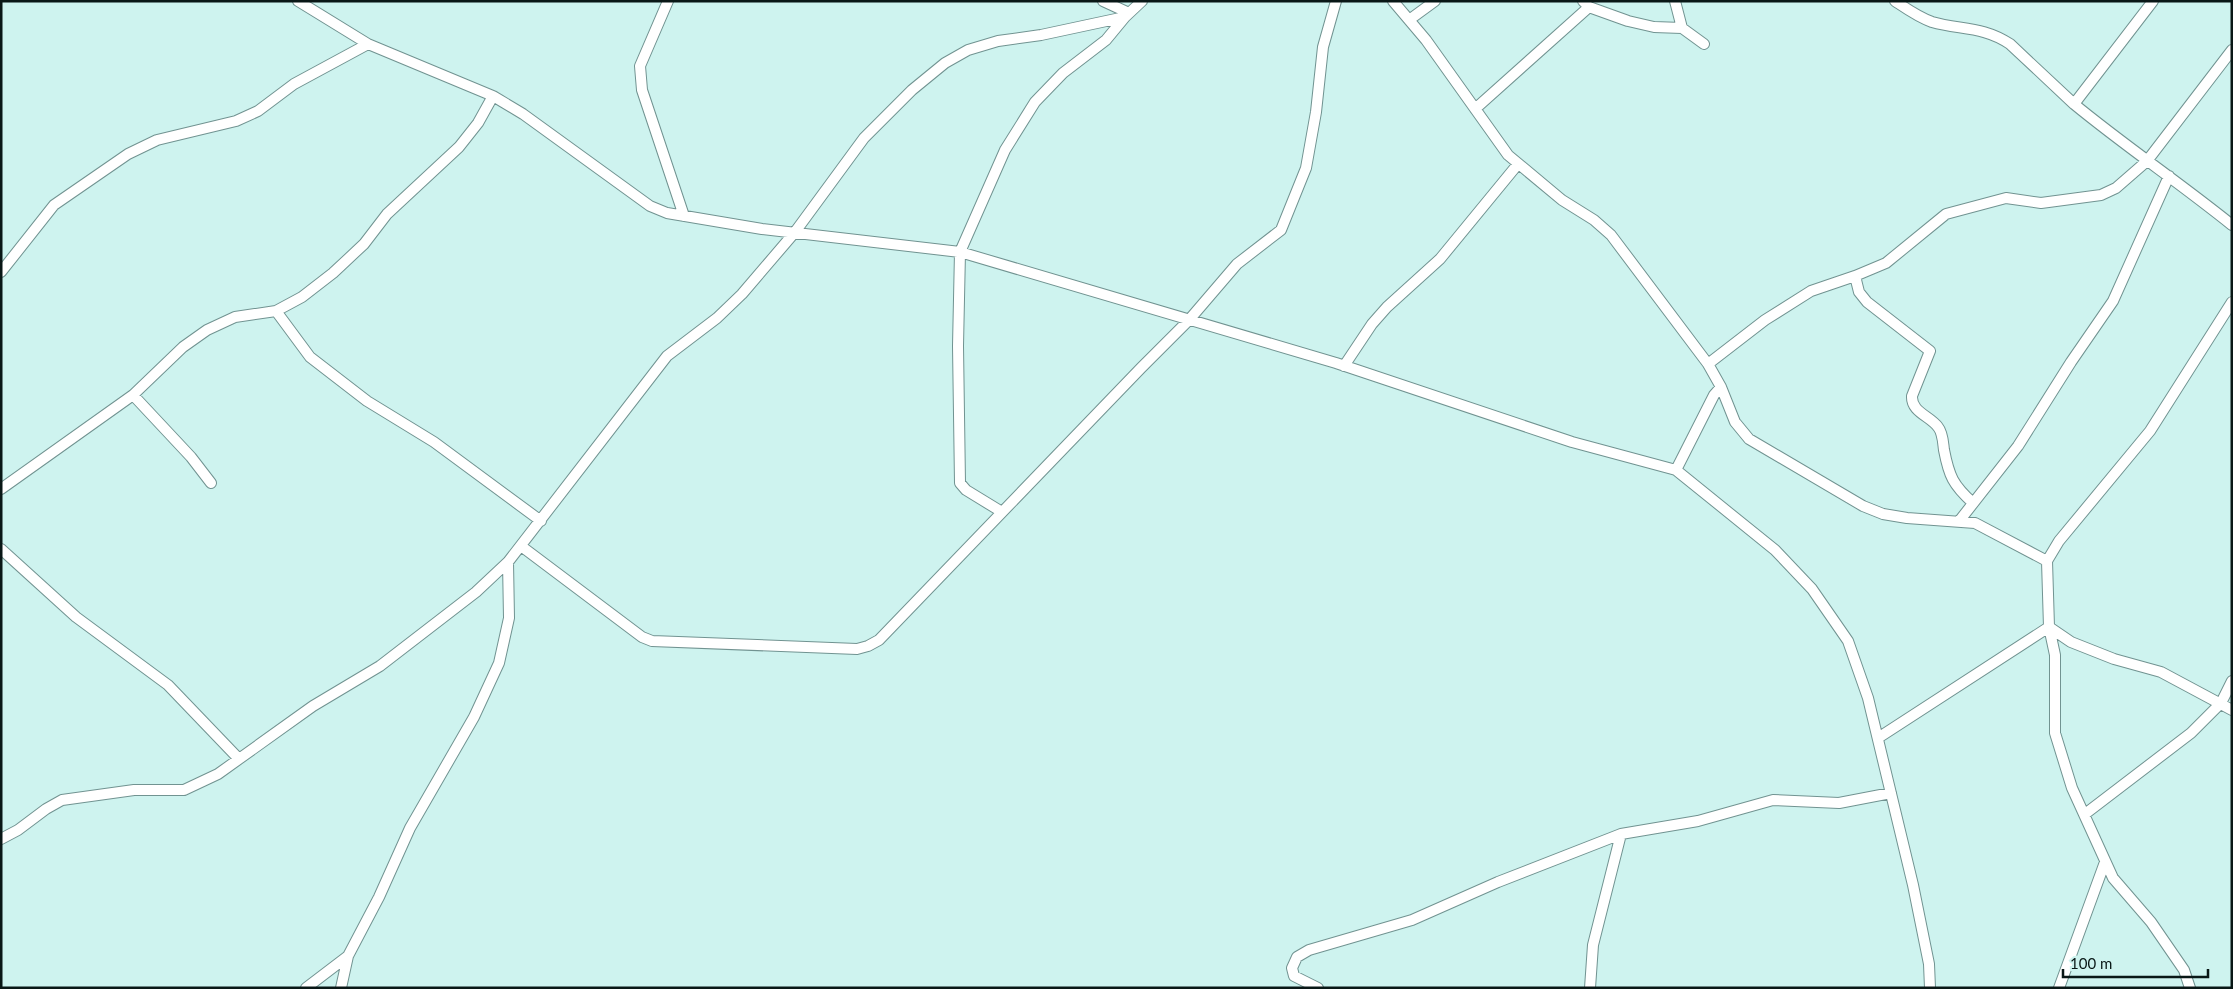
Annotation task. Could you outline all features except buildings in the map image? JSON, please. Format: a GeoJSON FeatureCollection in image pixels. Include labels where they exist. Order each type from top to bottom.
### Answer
{"type":"FeatureCollection","features":[{"type":"Feature","properties":{"kind":"street"},"geometry":{"type":"LineString","coordinates":[[298,1],[368,44],[426,70],[493,96],[523,114],[650,206],[667,213],[795,232],[960,252],[1344,366],[1572,442],[1676,470],[1775,550],[1812,589],[1848,641],[1868,698],[1891,793],[1929,964],[1930,988]]}},
{"type":"Feature","properties":{"kind":"street"},"geometry":{"type":"LineString","coordinates":[[668,1],[640,66],[640,76],[642,90],[684,216]]}},
{"type":"Feature","properties":{"kind":"street"},"geometry":{"type":"LineString","coordinates":[[1103,1],[1127,15]]}},
{"type":"Feature","properties":{"kind":"street"},"geometry":{"type":"LineString","coordinates":[[1002,512],[966,490],[960,483],[958,356],[960,252],[1005,150],[1035,102],[1063,73],[1106,40],[1127,15],[1142,1]]}},
{"type":"Feature","properties":{"kind":"street"},"geometry":{"type":"LineString","coordinates":[[521,546],[642,637],[652,641],[857,649],[879,640],[1189,320],[1237,264],[1264,242],[1274,237],[1286,224],[1306,168],[1316,112],[1322,47],[1336,1]]}},
{"type":"Feature","properties":{"kind":"street"},"geometry":{"type":"LineString","coordinates":[[1393,1],[1426,40],[1508,155],[1562,200],[1594,220],[1611,235],[1708,364],[1721,387],[1735,422],[1749,439],[1863,506],[1884,514],[1907,518],[1960,520],[1974,523],[2047,561]]}},
{"type":"Feature","properties":{"kind":"street"},"geometry":{"type":"LineString","coordinates":[[1409,20],[1435,1]]}},
{"type":"Feature","properties":{"kind":"street"},"geometry":{"type":"LineString","coordinates":[[1675,1],[1682,28]]}},
{"type":"Feature","properties":{"kind":"street"},"geometry":{"type":"LineString","coordinates":[[1895,1],[1918,16],[1934,22],[1998,36],[2010,44],[2074,104],[2232,225]]}},
{"type":"Feature","properties":{"kind":"street"},"geometry":{"type":"LineString","coordinates":[[2074,104],[2153,1]]}},
{"type":"Feature","properties":{"kind":"street"},"geometry":{"type":"LineString","coordinates":[[1475,109],[1586,4],[1604,14],[1654,27],[1682,28],[1704,44]]}},
{"type":"Feature","properties":{"kind":"street"},"geometry":{"type":"LineString","coordinates":[[1,839],[18,830],[46,809],[62,800],[134,790],[184,790],[218,774],[313,706],[380,666],[476,592],[508,562],[667,356],[716,318],[742,294],[795,232],[864,138],[912,90],[945,62],[968,50],[998,41],[1041,35],[1127,15]]}},
{"type":"Feature","properties":{"kind":"street"},"geometry":{"type":"LineString","coordinates":[[1,272],[54,205],[128,154],[157,140],[236,121],[258,112],[294,84],[368,44]]}},
{"type":"Feature","properties":{"kind":"street"},"geometry":{"type":"LineString","coordinates":[[1708,364],[1765,320],[1811,291],[1886,263],[1946,214],[2006,198],[2041,202],[2101,195],[2116,188],[2147,161],[2232,50]]}},
{"type":"Feature","properties":{"kind":"street"},"geometry":{"type":"LineString","coordinates":[[1,489],[133,395],[183,347],[207,330],[235,317],[276,311],[302,297],[364,244],[387,214],[459,147],[478,123],[493,96]]}},
{"type":"Feature","properties":{"kind":"street"},"geometry":{"type":"LineString","coordinates":[[1344,366],[1372,324],[1387,307],[1440,259],[1518,164]]}},
{"type":"Feature","properties":{"kind":"street"},"geometry":{"type":"LineString","coordinates":[[1960,520],[2018,446],[2113,300],[2169,176]]}},
{"type":"Feature","properties":{"kind":"street"},"geometry":{"type":"LineString","coordinates":[[1855,276],[1859,292],[1867,302],[1930,351],[1912,396],[1912,401],[1914,406],[1939,428],[1952,482],[1973,503]]}},
{"type":"Feature","properties":{"kind":"street"},"geometry":{"type":"LineString","coordinates":[[2190,988],[2184,970],[2151,922],[2113,878],[2072,788],[2055,733],[2055,655],[2049,626],[2047,561],[2059,541],[2150,431],[2232,302]]}},
{"type":"Feature","properties":{"kind":"street"},"geometry":{"type":"LineString","coordinates":[[276,311],[310,356],[367,401],[434,442],[541,521]]}},
{"type":"Feature","properties":{"kind":"street"},"geometry":{"type":"LineString","coordinates":[[1676,470],[1711,399],[1721,387]]}},
{"type":"Feature","properties":{"kind":"street"},"geometry":{"type":"LineString","coordinates":[[133,395],[191,457],[211,483]]}},
{"type":"Feature","properties":{"kind":"street"},"geometry":{"type":"LineString","coordinates":[[1,549],[76,617],[168,685],[239,759]]}},
{"type":"Feature","properties":{"kind":"street"},"geometry":{"type":"LineString","coordinates":[[341,988],[348,956],[379,896],[410,828],[474,717],[499,663],[509,618],[508,562]]}},
{"type":"Feature","properties":{"kind":"street"},"geometry":{"type":"LineString","coordinates":[[1878,738],[2049,626]]}},
{"type":"Feature","properties":{"kind":"street"},"geometry":{"type":"LineString","coordinates":[[2049,626],[2071,642],[2114,659],[2160,672],[2232,710]]}},
{"type":"Feature","properties":{"kind":"street"},"geometry":{"type":"LineString","coordinates":[[2085,814],[2191,733],[2220,703],[2232,681]]}},
{"type":"Feature","properties":{"kind":"street"},"geometry":{"type":"LineString","coordinates":[[1318,988],[1294,976],[1292,968],[1297,957],[1308,950],[1412,920],[1498,882],[1621,834],[1698,821],[1773,800],[1839,803],[1891,793]]}},
{"type":"Feature","properties":{"kind":"street"},"geometry":{"type":"LineString","coordinates":[[1590,988],[1593,945],[1621,834]]}},
{"type":"Feature","properties":{"kind":"street"},"geometry":{"type":"LineString","coordinates":[[2059,988],[2105,862]]}},
{"type":"Feature","properties":{"kind":"street"},"geometry":{"type":"LineString","coordinates":[[306,988],[348,956]]}}]}
